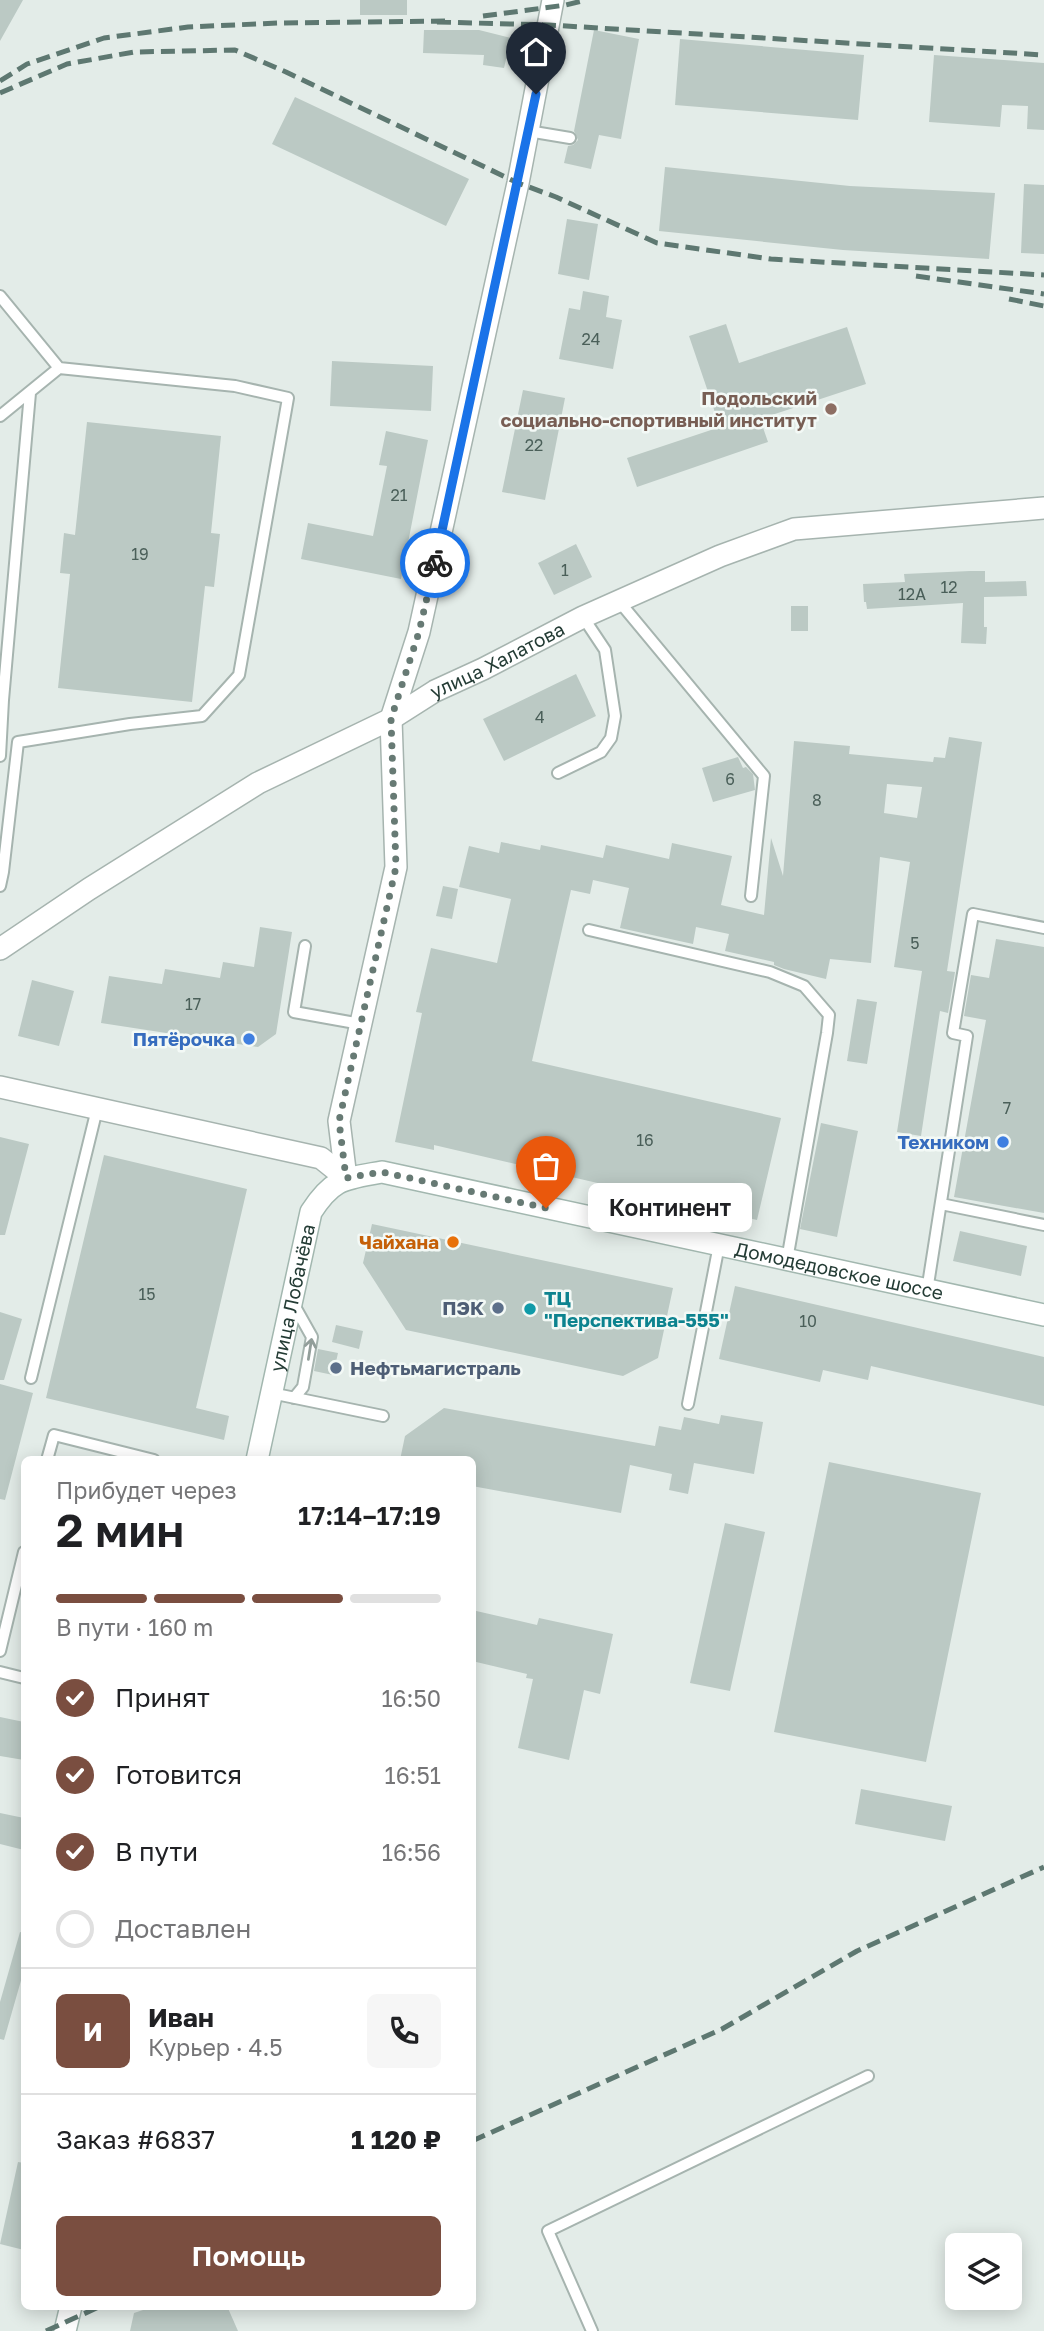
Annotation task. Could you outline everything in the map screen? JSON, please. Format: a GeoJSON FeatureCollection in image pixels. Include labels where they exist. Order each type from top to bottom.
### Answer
{"type":"FeatureCollection","features":[{"type":"Feature","properties":{"kind":"street"},"geometry":{"type":"LineString","coordinates":[[346,1178],[339,1121],[396,867],[391,719],[419,632],[554,0]]}},
{"type":"Feature","properties":{"kind":"street","name":"улица Халатова"},"geometry":{"type":"LineString","coordinates":[[0,949],[89,889],[258,783],[391,719],[435,691],[483,670],[583,617],[720,556],[794,529],[1044,508]]}},
{"type":"Feature","properties":{"kind":"street"},"geometry":{"type":"LineString","coordinates":[[0,1087],[321,1158],[346,1178]]}},
{"type":"Feature","properties":{"kind":"street","name":"Домодедовское шоссе"},"geometry":{"type":"LineString","coordinates":[[346,1178],[382,1172],[1044,1315]]}},
{"type":"Feature","properties":{"kind":"street","name":"улица Лобачёва"},"geometry":{"type":"LineString","coordinates":[[258,1456],[311,1212],[324,1192],[346,1178]]}},
{"type":"Feature","properties":{"kind":"street"},"geometry":{"type":"LineString","coordinates":[[65,2331],[70,2310]]}},
{"type":"Feature","properties":{"kind":"lane"},"geometry":{"type":"LineString","coordinates":[[528,131],[570,138]]}},
{"type":"Feature","properties":{"kind":"lane"},"geometry":{"type":"LineString","coordinates":[[0,296],[59,368],[235,386],[288,398],[239,675],[202,716],[130,724],[18,743],[4,872],[0,887]]}},
{"type":"Feature","properties":{"kind":"lane"},"geometry":{"type":"LineString","coordinates":[[0,416],[59,368]]}},
{"type":"Feature","properties":{"kind":"lane"},"geometry":{"type":"LineString","coordinates":[[0,756],[1,697],[30,393]]}},
{"type":"Feature","properties":{"kind":"lane"},"geometry":{"type":"LineString","coordinates":[[618,600],[764,776],[751,896]]}},
{"type":"Feature","properties":{"kind":"lane"},"geometry":{"type":"LineString","coordinates":[[558,773],[601,752],[611,738],[615,716],[605,650],[583,617]]}},
{"type":"Feature","properties":{"kind":"lane"},"geometry":{"type":"LineString","coordinates":[[927,1291],[967,1036],[953,1033],[973,914],[1044,928]]}},
{"type":"Feature","properties":{"kind":"lane"},"geometry":{"type":"LineString","coordinates":[[589,930],[770,972],[804,986],[829,1015],[787,1260]]}},
{"type":"Feature","properties":{"kind":"lane"},"geometry":{"type":"LineString","coordinates":[[305,946],[294,1012],[361,1024]]}},
{"type":"Feature","properties":{"kind":"lane"},"geometry":{"type":"LineString","coordinates":[[31,1378],[97,1108]]}},
{"type":"Feature","properties":{"kind":"lane"},"geometry":{"type":"LineString","coordinates":[[941,1204],[1044,1225]]}},
{"type":"Feature","properties":{"kind":"lane"},"geometry":{"type":"LineString","coordinates":[[688,1404],[719,1245]]}},
{"type":"Feature","properties":{"kind":"lane"},"geometry":{"type":"LineString","coordinates":[[291,1301],[312,1337],[303,1387],[294,1398]]}},
{"type":"Feature","properties":{"kind":"lane"},"geometry":{"type":"LineString","coordinates":[[271,1393],[383,1416]]}},
{"type":"Feature","properties":{"kind":"lane"},"geometry":{"type":"LineString","coordinates":[[48,1456],[54,1435],[138,1456]]}},
{"type":"Feature","properties":{"kind":"lane"},"geometry":{"type":"LineString","coordinates":[[0,1651],[21,1564]]}},
{"type":"Feature","properties":{"kind":"lane"},"geometry":{"type":"LineString","coordinates":[[0,1672],[21,1677]]}},
{"type":"Feature","properties":{"kind":"lane"},"geometry":{"type":"LineString","coordinates":[[592,2331],[548,2231],[868,2076]]}},
{"type":"Feature","properties":{"kind":"building"},"geometry":{"type":"Polygon","coordinates":[[[0,0],[23,0],[0,41],[0,0]]]}},
{"type":"Feature","properties":{"kind":"building"},"geometry":{"type":"Polygon","coordinates":[[[360,0],[407,0],[407,15],[360,15],[360,0]]]}},
{"type":"Feature","properties":{"kind":"building"},"geometry":{"type":"Polygon","coordinates":[[[424,30],[479,30],[511,38],[504,68],[483,65],[484,55],[423,53],[424,30]]]}},
{"type":"Feature","properties":{"kind":"building"},"geometry":{"type":"Polygon","coordinates":[[[594,30],[639,39],[621,139],[599,135],[591,169],[564,163],[568,146],[578,140],[574,131],[594,30]]]}},
{"type":"Feature","properties":{"kind":"building"},"geometry":{"type":"Polygon","coordinates":[[[680,39],[864,55],[858,120],[675,105],[680,39]]]}},
{"type":"Feature","properties":{"kind":"building"},"geometry":{"type":"Polygon","coordinates":[[[934,55],[1044,63],[1044,130],[1027,129],[1028,106],[1002,105],[1000,127],[929,122],[934,55]]]}},
{"type":"Feature","properties":{"kind":"building"},"geometry":{"type":"Polygon","coordinates":[[[295,97],[469,179],[446,226],[272,144],[295,97]]]}},
{"type":"Feature","properties":{"kind":"building"},"geometry":{"type":"Polygon","coordinates":[[[665,167],[850,186],[995,193],[989,259],[843,250],[659,231],[665,167]]]}},
{"type":"Feature","properties":{"kind":"building"},"geometry":{"type":"Polygon","coordinates":[[[1024,184],[1044,185],[1044,254],[1021,253],[1024,184]]]}},
{"type":"Feature","properties":{"kind":"building"},"geometry":{"type":"Polygon","coordinates":[[[567,219],[598,224],[589,280],[558,274],[567,219]]]}},
{"type":"Feature","properties":{"kind":"building"},"geometry":{"type":"Polygon","coordinates":[[[583,291],[609,296],[606,317],[622,320],[613,369],[559,359],[569,308],[580,310],[583,291]]]}},
{"type":"Feature","properties":{"kind":"building"},"geometry":{"type":"Polygon","coordinates":[[[726,324],[739,363],[847,327],[866,384],[760,419],[768,442],[637,487],[627,458],[720,427],[689,336],[726,324]]]}},
{"type":"Feature","properties":{"kind":"building"},"geometry":{"type":"Polygon","coordinates":[[[332,361],[433,366],[431,411],[330,406],[332,361]]]}},
{"type":"Feature","properties":{"kind":"building"},"geometry":{"type":"Polygon","coordinates":[[[523,390],[565,398],[545,500],[502,492],[523,390]]]}},
{"type":"Feature","properties":{"kind":"building"},"geometry":{"type":"Polygon","coordinates":[[[87,422],[221,436],[211,533],[220,534],[214,587],[205,586],[192,702],[58,688],[70,574],[60,573],[64,533],[75,535],[87,422]]]}},
{"type":"Feature","properties":{"kind":"building"},"geometry":{"type":"Polygon","coordinates":[[[386,431],[428,440],[401,579],[301,559],[308,523],[373,536],[387,466],[379,465],[386,431]]]}},
{"type":"Feature","properties":{"kind":"building"},"geometry":{"type":"Polygon","coordinates":[[[576,544],[592,577],[554,595],[538,563],[576,544]]]}},
{"type":"Feature","properties":{"kind":"building"},"geometry":{"type":"Polygon","coordinates":[[[985,571],[985,582],[1026,581],[1027,596],[984,597],[986,644],[961,643],[963,603],[867,609],[864,602],[863,584],[905,582],[904,574],[985,571]]]}},
{"type":"Feature","properties":{"kind":"building"},"geometry":{"type":"Polygon","coordinates":[[[791,606],[808,606],[808,631],[791,631],[791,606]]]}},
{"type":"Feature","properties":{"kind":"building"},"geometry":{"type":"Polygon","coordinates":[[[576,674],[596,716],[504,761],[483,719],[576,674]]]}},
{"type":"Feature","properties":{"kind":"building"},"geometry":{"type":"Polygon","coordinates":[[[949,737],[982,742],[947,971],[955,972],[948,1013],[940,1011],[921,1136],[897,1132],[922,971],[894,967],[910,862],[880,857],[871,963],[830,959],[826,979],[784,969],[774,965],[774,962],[725,951],[729,934],[696,927],[693,944],[620,928],[629,888],[593,880],[590,894],[571,890],[532,1061],[781,1118],[757,1220],[434,1145],[434,1150],[395,1142],[422,1013],[416,1012],[431,948],[497,963],[511,899],[459,887],[469,846],[499,853],[501,842],[540,850],[541,845],[603,858],[606,845],[669,859],[672,843],[732,856],[721,905],[764,915],[771,838],[783,876],[794,741],[850,746],[849,754],[933,762],[934,757],[945,758],[949,737]],[[887,784],[884,813],[917,818],[922,787],[887,784]]]}},
{"type":"Feature","properties":{"kind":"building"},"geometry":{"type":"Polygon","coordinates":[[[738,757],[743,768],[746,767],[753,774],[755,790],[713,802],[702,768],[738,757]]]}},
{"type":"Feature","properties":{"kind":"building"},"geometry":{"type":"Polygon","coordinates":[[[443,886],[458,889],[452,919],[436,916],[443,886]]]}},
{"type":"Feature","properties":{"kind":"building"},"geometry":{"type":"Polygon","coordinates":[[[260,927],[292,932],[276,1034],[258,1047],[101,1023],[109,976],[162,984],[165,969],[220,978],[223,962],[254,967],[260,927]]]}},
{"type":"Feature","properties":{"kind":"building"},"geometry":{"type":"Polygon","coordinates":[[[996,939],[1044,947],[1044,1213],[954,1197],[986,1020],[964,1016],[971,975],[989,978],[996,939]]]}},
{"type":"Feature","properties":{"kind":"building"},"geometry":{"type":"Polygon","coordinates":[[[32,980],[74,991],[59,1046],[18,1036],[32,980]]]}},
{"type":"Feature","properties":{"kind":"building"},"geometry":{"type":"Polygon","coordinates":[[[857,999],[877,1002],[867,1064],[847,1061],[857,999]]]}},
{"type":"Feature","properties":{"kind":"building"},"geometry":{"type":"Polygon","coordinates":[[[821,1123],[858,1131],[837,1237],[800,1229],[821,1123]]]}},
{"type":"Feature","properties":{"kind":"building"},"geometry":{"type":"Polygon","coordinates":[[[0,1137],[29,1144],[5,1235],[0,1235],[0,1137]]]}},
{"type":"Feature","properties":{"kind":"building"},"geometry":{"type":"Polygon","coordinates":[[[104,1155],[247,1189],[196,1408],[229,1416],[224,1440],[46,1398],[104,1155]]]}},
{"type":"Feature","properties":{"kind":"building","name":"ТЦ \"Перспектива-555\""},"geometry":{"type":"Polygon","coordinates":[[[372,1224],[673,1288],[658,1358],[623,1376],[406,1330],[363,1263],[372,1224]]]}},
{"type":"Feature","properties":{"kind":"building"},"geometry":{"type":"Polygon","coordinates":[[[960,1231],[1027,1246],[1021,1276],[953,1261],[960,1231]]]}},
{"type":"Feature","properties":{"kind":"building"},"geometry":{"type":"Polygon","coordinates":[[[735,1286],[1044,1357],[1044,1406],[871,1366],[868,1380],[823,1370],[820,1382],[719,1359],[735,1286]]]}},
{"type":"Feature","properties":{"kind":"building"},"geometry":{"type":"Polygon","coordinates":[[[0,1312],[22,1319],[4,1380],[0,1380],[0,1312]]]}},
{"type":"Feature","properties":{"kind":"building"},"geometry":{"type":"Polygon","coordinates":[[[336,1325],[363,1331],[359,1349],[332,1342],[336,1325]]]}},
{"type":"Feature","properties":{"kind":"building"},"geometry":{"type":"Polygon","coordinates":[[[318,1349],[338,1353],[333,1375],[314,1371],[318,1349]]]}},
{"type":"Feature","properties":{"kind":"building"},"geometry":{"type":"Polygon","coordinates":[[[0,1384],[33,1393],[5,1500],[0,1499],[0,1384]]]}},
{"type":"Feature","properties":{"kind":"building"},"geometry":{"type":"Polygon","coordinates":[[[444,1408],[655,1446],[659,1426],[681,1430],[684,1417],[719,1424],[721,1415],[763,1422],[754,1474],[694,1463],[688,1494],[669,1490],[672,1474],[630,1465],[621,1513],[476,1487],[476,1456],[401,1456],[405,1436],[444,1408]]]}},
{"type":"Feature","properties":{"kind":"building"},"geometry":{"type":"Polygon","coordinates":[[[829,1462],[981,1493],[926,1762],[774,1732],[829,1462]]]}},
{"type":"Feature","properties":{"kind":"building"},"geometry":{"type":"Polygon","coordinates":[[[725,1523],[765,1532],[730,1691],[690,1683],[725,1523]]]}},
{"type":"Feature","properties":{"kind":"building"},"geometry":{"type":"Polygon","coordinates":[[[476,1611],[537,1625],[539,1618],[613,1634],[600,1694],[584,1690],[569,1760],[518,1748],[533,1679],[526,1678],[527,1674],[476,1662],[476,1611]]]}},
{"type":"Feature","properties":{"kind":"building"},"geometry":{"type":"Polygon","coordinates":[[[0,1717],[21,1721],[21,1760],[0,1756],[0,1717]]]}},
{"type":"Feature","properties":{"kind":"building"},"geometry":{"type":"Polygon","coordinates":[[[861,1789],[952,1806],[945,1841],[855,1824],[861,1789]]]}},
{"type":"Feature","properties":{"kind":"building"},"geometry":{"type":"Polygon","coordinates":[[[0,1813],[21,1817],[21,1849],[0,1844],[0,1813]]]}},
{"type":"Feature","properties":{"kind":"building"},"geometry":{"type":"Polygon","coordinates":[[[21,1932],[21,1980],[4,2040],[0,2039],[0,2002],[21,1932]]]}},
{"type":"Feature","properties":{"kind":"building"},"geometry":{"type":"Polygon","coordinates":[[[18,2162],[21,2162],[21,2249],[0,2244],[18,2162]]]}},
{"type":"Feature","properties":{"kind":"building"},"geometry":{"type":"Polygon","coordinates":[[[143,2310],[229,2310],[238,2331],[130,2331],[134,2313],[143,2310]]]}},
{"type":"Feature","properties":{"kind":"railway"},"geometry":{"type":"LineString","coordinates":[[483,16],[586,0]]}},
{"type":"Feature","properties":{"kind":"railway"},"geometry":{"type":"LineString","coordinates":[[0,81],[27,64],[104,38],[188,27],[445,21]]}},
{"type":"Feature","properties":{"kind":"railway"},"geometry":{"type":"LineString","coordinates":[[437,22],[549,25],[1044,55]]}},
{"type":"Feature","properties":{"kind":"railway"},"geometry":{"type":"LineString","coordinates":[[0,93],[67,64],[134,52],[235,50],[518,183],[556,197],[657,243],[771,259],[1044,275]]}},
{"type":"Feature","properties":{"kind":"railway"},"geometry":{"type":"LineString","coordinates":[[916,276],[1044,294]]}},
{"type":"Feature","properties":{"kind":"railway"},"geometry":{"type":"LineString","coordinates":[[1009,299],[1044,306]]}},
{"type":"Feature","properties":{"kind":"railway"},"geometry":{"type":"LineString","coordinates":[[476,2139],[722,2029],[857,1951],[1044,1867]]}},
{"type":"Feature","properties":{"kind":"railway"},"geometry":{"type":"LineString","coordinates":[[46,2331],[92,2310]]}},
{"type":"Feature","properties":{"kind":"way so far"},"geometry":{"type":"LineString","coordinates":[[435,563],[419,632],[391,719],[396,867],[339,1121],[346,1178],[382,1172],[546,1208]]}},
{"type":"Feature","properties":{"kind":"place","name":"Подольский социально-спортивный институт"},"geometry":{"type":"Point","coordinates":[831,409]}},
{"type":"Feature","properties":{"kind":"place","name":"Пятёрочка"},"geometry":{"type":"Point","coordinates":[249,1039]}},
{"type":"Feature","properties":{"kind":"place","name":"Техником"},"geometry":{"type":"Point","coordinates":[1003,1142]}},
{"type":"Feature","properties":{"kind":"place","name":"Континент"},"geometry":{"type":"Point","coordinates":[546,1208]}},
{"type":"Feature","properties":{"kind":"place","name":"Чайхана"},"geometry":{"type":"Point","coordinates":[453,1242]}},
{"type":"Feature","properties":{"kind":"place","name":"ПЭК"},"geometry":{"type":"Point","coordinates":[498,1308]}},
{"type":"Feature","properties":{"kind":"place","name":"ТЦ \"Перспектива-555\""},"geometry":{"type":"Point","coordinates":[530,1309]}},
{"type":"Feature","properties":{"kind":"place","name":"Нефтьмагистраль"},"geometry":{"type":"Point","coordinates":[336,1368]}},
{"type":"Feature","properties":{"kind":"route"},"geometry":{"type":"LineString","coordinates":[[435,563],[536,94]]}}]}
